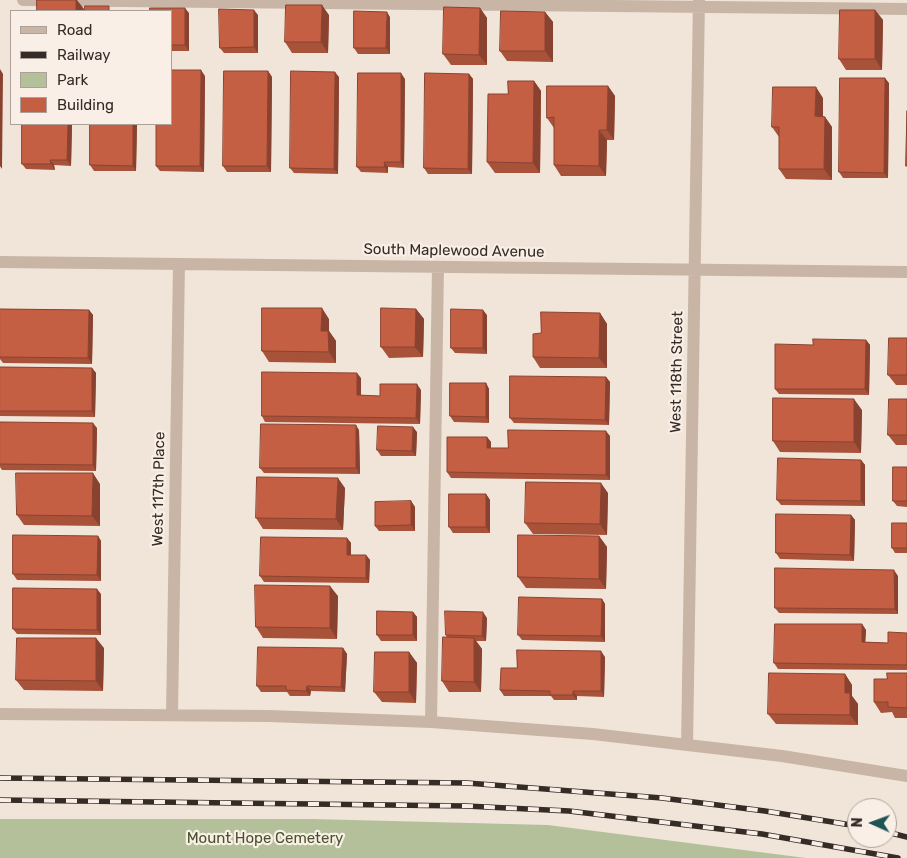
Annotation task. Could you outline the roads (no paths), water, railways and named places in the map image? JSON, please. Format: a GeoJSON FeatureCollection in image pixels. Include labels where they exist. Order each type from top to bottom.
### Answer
{"type":"FeatureCollection","features":[{"type":"Feature","properties":{"kind":"street"},"geometry":{"type":"LineString","coordinates":[[23,0],[698,3],[907,9]]}},
{"type":"Feature","properties":{"kind":"street","name":"West 118th Street"},"geometry":{"type":"LineString","coordinates":[[688,745],[698,3]]}},
{"type":"Feature","properties":{"kind":"street","name":"South Maplewood Avenue"},"geometry":{"type":"LineString","coordinates":[[0,262],[907,272]]}},
{"type":"Feature","properties":{"kind":"street","name":"West 117th Place"},"geometry":{"type":"LineString","coordinates":[[172,715],[179,264]]}},
{"type":"Feature","properties":{"kind":"street"},"geometry":{"type":"LineString","coordinates":[[431,722],[438,267]]}},
{"type":"Feature","properties":{"kind":"street"},"geometry":{"type":"LineString","coordinates":[[0,714],[172,715],[431,722],[593,734],[782,756],[907,776]]}},
{"type":"Feature","properties":{"kind":"railway"},"geometry":{"type":"LineString","coordinates":[[0,778],[467,783],[662,798],[765,811],[847,824]]}},
{"type":"Feature","properties":{"kind":"railway"},"geometry":{"type":"LineString","coordinates":[[0,800],[466,806],[569,811],[762,834],[898,858]]}},
{"type":"Feature","properties":{"kind":"railway"},"geometry":{"type":"LineString","coordinates":[[897,834],[907,837]]}},
{"type":"Feature","properties":{"kind":"park label","name":"Mount Hope Cemetery"},"geometry":{"type":"Point","coordinates":[265,839]}}]}
